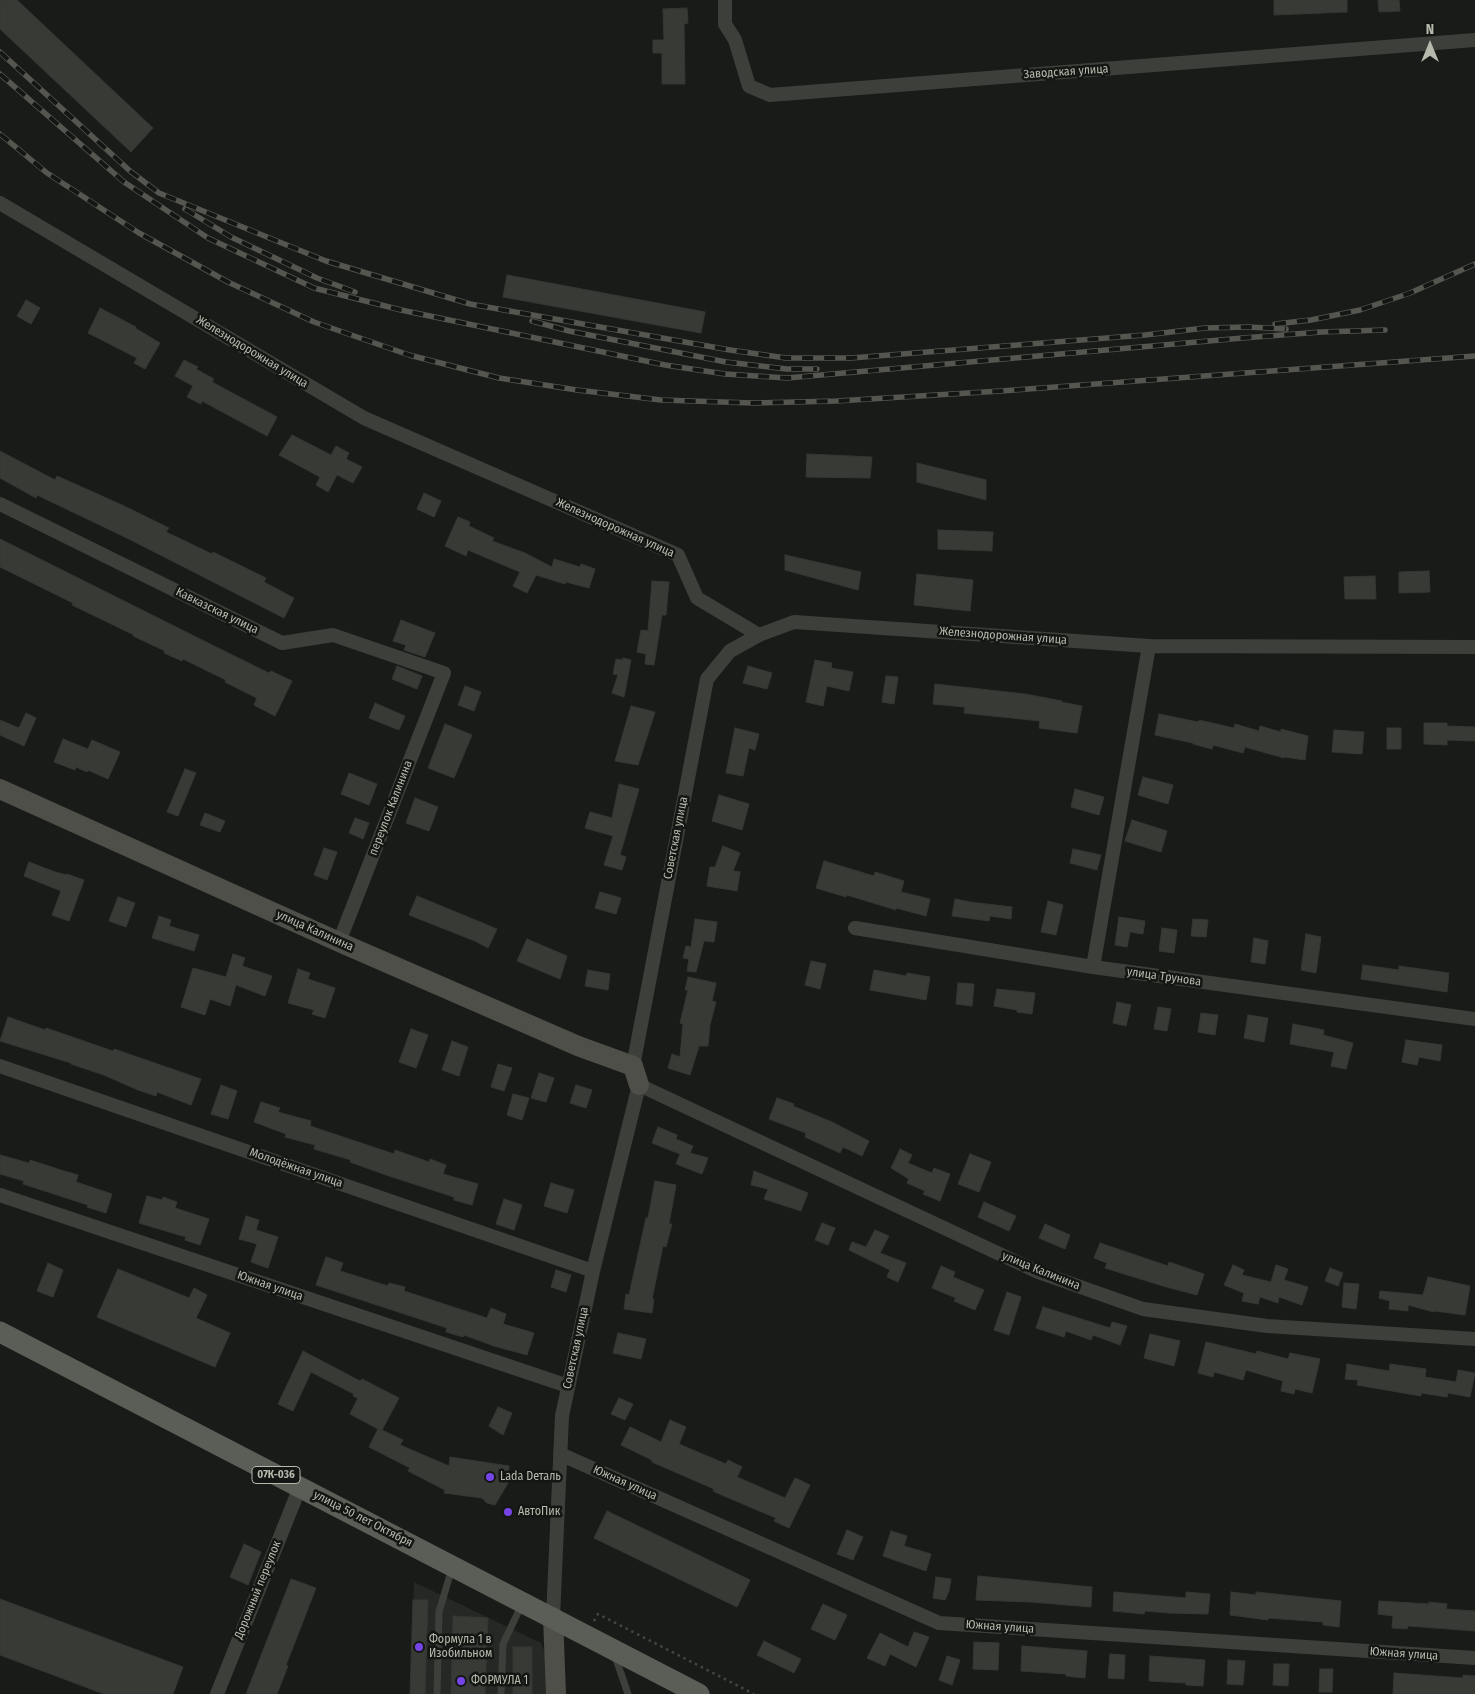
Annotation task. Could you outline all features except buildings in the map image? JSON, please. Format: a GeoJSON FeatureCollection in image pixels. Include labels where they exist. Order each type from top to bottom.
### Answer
{"type":"FeatureCollection","features":[{"type":"Feature","properties":{"kind":"main road","name":"улица 50 лет Октября"},"geometry":{"type":"LineString","coordinates":[[0,1332],[699,1694]]}},
{"type":"Feature","properties":{"kind":"street","name":"Заводская улица"},"geometry":{"type":"LineString","coordinates":[[725,0],[725,24],[735,40],[749,86],[770,95],[1475,40]]}},
{"type":"Feature","properties":{"kind":"street","name":"Железнодорожная улица"},"geometry":{"type":"LineString","coordinates":[[0,203],[364,418],[678,554],[697,598],[759,635],[794,622],[1149,646],[1475,647]]}},
{"type":"Feature","properties":{"kind":"street","name":"Кавказская улица"},"geometry":{"type":"LineString","coordinates":[[0,504],[282,643],[333,635],[444,674]]}},
{"type":"Feature","properties":{"kind":"street","name":"Советская улица"},"geometry":{"type":"LineString","coordinates":[[553,1617],[562,1416],[636,1076],[707,679],[730,651],[759,635]]}},
{"type":"Feature","properties":{"kind":"street"},"geometry":{"type":"LineString","coordinates":[[1093,967],[1149,646]]}},
{"type":"Feature","properties":{"kind":"street","name":"переулок Калинина"},"geometry":{"type":"LineString","coordinates":[[338,942],[444,674]]}},
{"type":"Feature","properties":{"kind":"street","name":"улица Калинина"},"geometry":{"type":"LineString","coordinates":[[0,789],[338,942],[578,1046],[1038,1272],[1142,1308],[1267,1326],[1475,1340]]}},
{"type":"Feature","properties":{"kind":"street","name":"улица Трунова"},"geometry":{"type":"LineString","coordinates":[[855,928],[1093,967],[1475,1018]]}},
{"type":"Feature","properties":{"kind":"street","name":"Молодёжная улица"},"geometry":{"type":"LineString","coordinates":[[0,1066],[593,1271]]}},
{"type":"Feature","properties":{"kind":"street","name":"Южная улица"},"geometry":{"type":"LineString","coordinates":[[0,1195],[568,1386]]}},
{"type":"Feature","properties":{"kind":"street","name":"Южная улица"},"geometry":{"type":"LineString","coordinates":[[560,1454],[939,1623],[1475,1658]]}},
{"type":"Feature","properties":{"kind":"street","name":"Дорожный переулок"},"geometry":{"type":"LineString","coordinates":[[217,1694],[300,1487]]}},
{"type":"Feature","properties":{"kind":"street"},"geometry":{"type":"LineString","coordinates":[[553,1617],[556,1694]]}},
{"type":"Feature","properties":{"kind":"lane"},"geometry":{"type":"LineString","coordinates":[[437,1694],[440,1612],[452,1566]]}},
{"type":"Feature","properties":{"kind":"lane"},"geometry":{"type":"LineString","coordinates":[[502,1694],[503,1644],[523,1602]]}},
{"type":"Feature","properties":{"kind":"lane"},"geometry":{"type":"LineString","coordinates":[[612,1649],[628,1694]]}},
{"type":"Feature","properties":{"kind":"shaded area"},"geometry":{"type":"Polygon","coordinates":[[[414,1582],[541,1643],[545,1653],[547,1694],[410,1694],[414,1582]]]}},
{"type":"Feature","properties":{"kind":"railway"},"geometry":{"type":"LineString","coordinates":[[0,52],[130,171],[159,193],[326,261],[470,304],[730,350],[786,358],[851,358],[1145,335],[1205,328],[1248,327],[1286,329]]}},
{"type":"Feature","properties":{"kind":"railway"},"geometry":{"type":"LineString","coordinates":[[0,74],[124,182],[208,238],[314,288],[401,310],[665,365],[725,374],[787,378],[1243,338],[1321,332],[1385,330]]}},
{"type":"Feature","properties":{"kind":"railway"},"geometry":{"type":"LineString","coordinates":[[0,134],[47,173],[139,233],[228,282],[314,322],[409,355],[499,378],[577,390],[661,400],[753,403],[837,401],[1001,391],[1475,356]]}},
{"type":"Feature","properties":{"kind":"railway"},"geometry":{"type":"LineString","coordinates":[[185,209],[231,237],[317,278],[355,292]]}},
{"type":"Feature","properties":{"kind":"railway"},"geometry":{"type":"LineString","coordinates":[[1275,324],[1311,320],[1360,310],[1410,293],[1475,264]]}},
{"type":"Feature","properties":{"kind":"railway"},"geometry":{"type":"LineString","coordinates":[[532,321],[569,331],[726,362],[787,369],[817,369]]}},
{"type":"Feature","properties":{"kind":"place","name":"Lada Dеталь"},"geometry":{"type":"Point","coordinates":[490,1477]}},
{"type":"Feature","properties":{"kind":"place","name":"АвтоПик"},"geometry":{"type":"Point","coordinates":[508,1512]}},
{"type":"Feature","properties":{"kind":"place","name":"Формула 1 в Изобильном"},"geometry":{"type":"Point","coordinates":[419,1647]}},
{"type":"Feature","properties":{"kind":"place","name":"ФОРМУЛА 1"},"geometry":{"type":"Point","coordinates":[461,1681]}}]}
